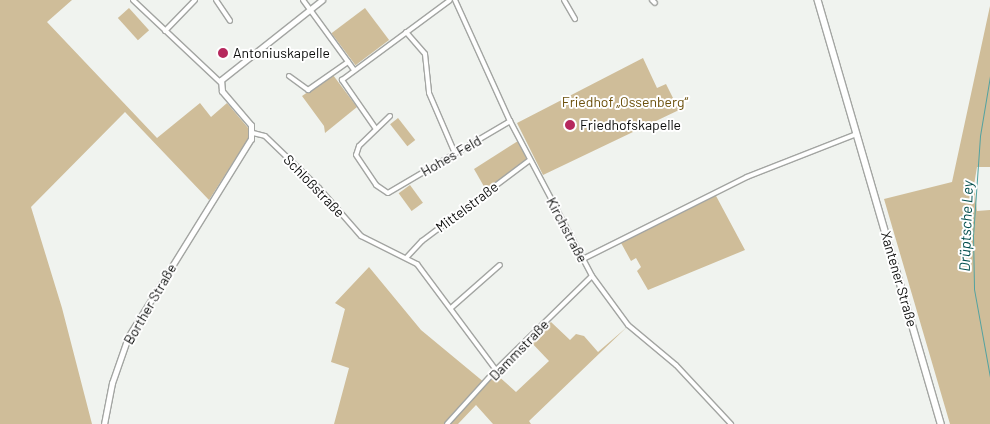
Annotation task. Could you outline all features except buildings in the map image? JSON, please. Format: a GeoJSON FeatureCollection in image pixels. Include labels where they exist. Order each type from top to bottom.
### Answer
{"type":"FeatureCollection","features":[{"type":"Feature","properties":{"kind":"main road","name":"Xantener Straße"},"geometry":{"type":"LineString","coordinates":[[818,0],[941,424]]}},
{"type":"Feature","properties":{"kind":"street","name":"Schloßstraße"},"geometry":{"type":"LineString","coordinates":[[133,0],[220,82],[222,91],[249,122],[253,133],[265,136],[319,188],[361,236],[378,247],[408,257],[417,264],[496,370]]}},
{"type":"Feature","properties":{"kind":"street"},"geometry":{"type":"LineString","coordinates":[[165,31],[195,0]]}},
{"type":"Feature","properties":{"kind":"street"},"geometry":{"type":"LineString","coordinates":[[216,0],[230,21]]}},
{"type":"Feature","properties":{"kind":"street"},"geometry":{"type":"LineString","coordinates":[[303,0],[354,70]]}},
{"type":"Feature","properties":{"kind":"street"},"geometry":{"type":"LineString","coordinates":[[220,82],[225,74],[322,0]]}},
{"type":"Feature","properties":{"kind":"street"},"geometry":{"type":"LineString","coordinates":[[376,129],[342,80],[450,0]]}},
{"type":"Feature","properties":{"kind":"street","name":"Kirchstraße"},"geometry":{"type":"LineString","coordinates":[[455,0],[510,121],[592,276],[628,325],[676,365],[731,424]]}},
{"type":"Feature","properties":{"kind":"street"},"geometry":{"type":"LineString","coordinates":[[564,0],[575,20]]}},
{"type":"Feature","properties":{"kind":"street"},"geometry":{"type":"LineString","coordinates":[[406,32],[425,54],[429,93],[454,151]]}},
{"type":"Feature","properties":{"kind":"street"},"geometry":{"type":"LineString","coordinates":[[289,76],[308,90],[348,62]]}},
{"type":"Feature","properties":{"kind":"street","name":"Hohes Feld"},"geometry":{"type":"LineString","coordinates":[[390,116],[359,146],[356,155],[376,185],[388,193],[454,151],[461,152],[510,121]]}},
{"type":"Feature","properties":{"kind":"street","name":"Borther Straße"},"geometry":{"type":"LineString","coordinates":[[104,424],[112,383],[128,337],[245,150],[253,133]]}},
{"type":"Feature","properties":{"kind":"street"},"geometry":{"type":"LineString","coordinates":[[582,258],[747,178],[857,134]]}},
{"type":"Feature","properties":{"kind":"street","name":"Mittelstraße"},"geometry":{"type":"LineString","coordinates":[[408,257],[422,241],[530,160]]}},
{"type":"Feature","properties":{"kind":"street"},"geometry":{"type":"LineString","coordinates":[[451,308],[500,266]]}},
{"type":"Feature","properties":{"kind":"street","name":"Dammstraße"},"geometry":{"type":"LineString","coordinates":[[447,424],[496,370],[592,276]]}},
{"type":"Feature","properties":{"kind":"green space"},"geometry":{"type":"Polygon","coordinates":[[[0,0],[72,0],[47,22],[157,138],[200,103],[211,117],[227,103],[249,129],[248,139],[209,200],[125,112],[31,207],[62,308],[92,424],[0,424],[0,0]]]}},
{"type":"Feature","properties":{"kind":"green space"},"geometry":{"type":"Polygon","coordinates":[[[990,6],[990,167],[977,167],[974,185],[977,211],[990,210],[990,424],[950,424],[884,199],[952,182],[990,6]]]}},
{"type":"Feature","properties":{"kind":"green space"},"geometry":{"type":"Polygon","coordinates":[[[129,8],[149,30],[138,40],[118,18],[129,8]]]}},
{"type":"Feature","properties":{"kind":"green space"},"geometry":{"type":"Polygon","coordinates":[[[365,8],[389,40],[356,65],[331,33],[365,8]]]}},
{"type":"Feature","properties":{"kind":"green space","name":"Friedhof „Ossenberg“"},"geometry":{"type":"Polygon","coordinates":[[[643,58],[657,88],[666,84],[679,110],[543,175],[517,123],[643,58]]]}},
{"type":"Feature","properties":{"kind":"green space"},"geometry":{"type":"Polygon","coordinates":[[[333,75],[357,107],[325,133],[324,126],[302,96],[333,75]]]}},
{"type":"Feature","properties":{"kind":"green space"},"geometry":{"type":"Polygon","coordinates":[[[398,118],[415,140],[407,146],[390,124],[398,118]]]}},
{"type":"Feature","properties":{"kind":"green space"},"geometry":{"type":"Polygon","coordinates":[[[518,141],[527,160],[486,190],[474,169],[518,141]]]}},
{"type":"Feature","properties":{"kind":"green space"},"geometry":{"type":"Polygon","coordinates":[[[410,185],[423,203],[412,211],[399,193],[410,185]]]}},
{"type":"Feature","properties":{"kind":"green space"},"geometry":{"type":"Polygon","coordinates":[[[715,194],[745,250],[648,290],[637,271],[641,267],[636,258],[631,261],[620,241],[715,194]]]}},
{"type":"Feature","properties":{"kind":"green space"},"geometry":{"type":"Polygon","coordinates":[[[369,267],[421,330],[485,383],[445,424],[334,424],[349,368],[331,362],[345,309],[335,303],[369,267]]]}},
{"type":"Feature","properties":{"kind":"green space"},"geometry":{"type":"Polygon","coordinates":[[[551,322],[570,340],[576,334],[584,336],[598,352],[627,327],[529,421],[531,424],[493,424],[476,405],[458,424],[448,424],[496,374],[516,392],[549,361],[530,341],[551,322]]]}},
{"type":"Feature","properties":{"kind":"waterway","name":"Drüptsche Ley"},"geometry":{"type":"LineString","coordinates":[[990,76],[980,136],[973,235],[974,289],[990,377]]}},
{"type":"Feature","properties":{"kind":"place","name":"Antoniuskapelle"},"geometry":{"type":"Point","coordinates":[223,53]}},
{"type":"Feature","properties":{"kind":"place","name":"Friedhofskapelle"},"geometry":{"type":"Point","coordinates":[570,125]}}]}
